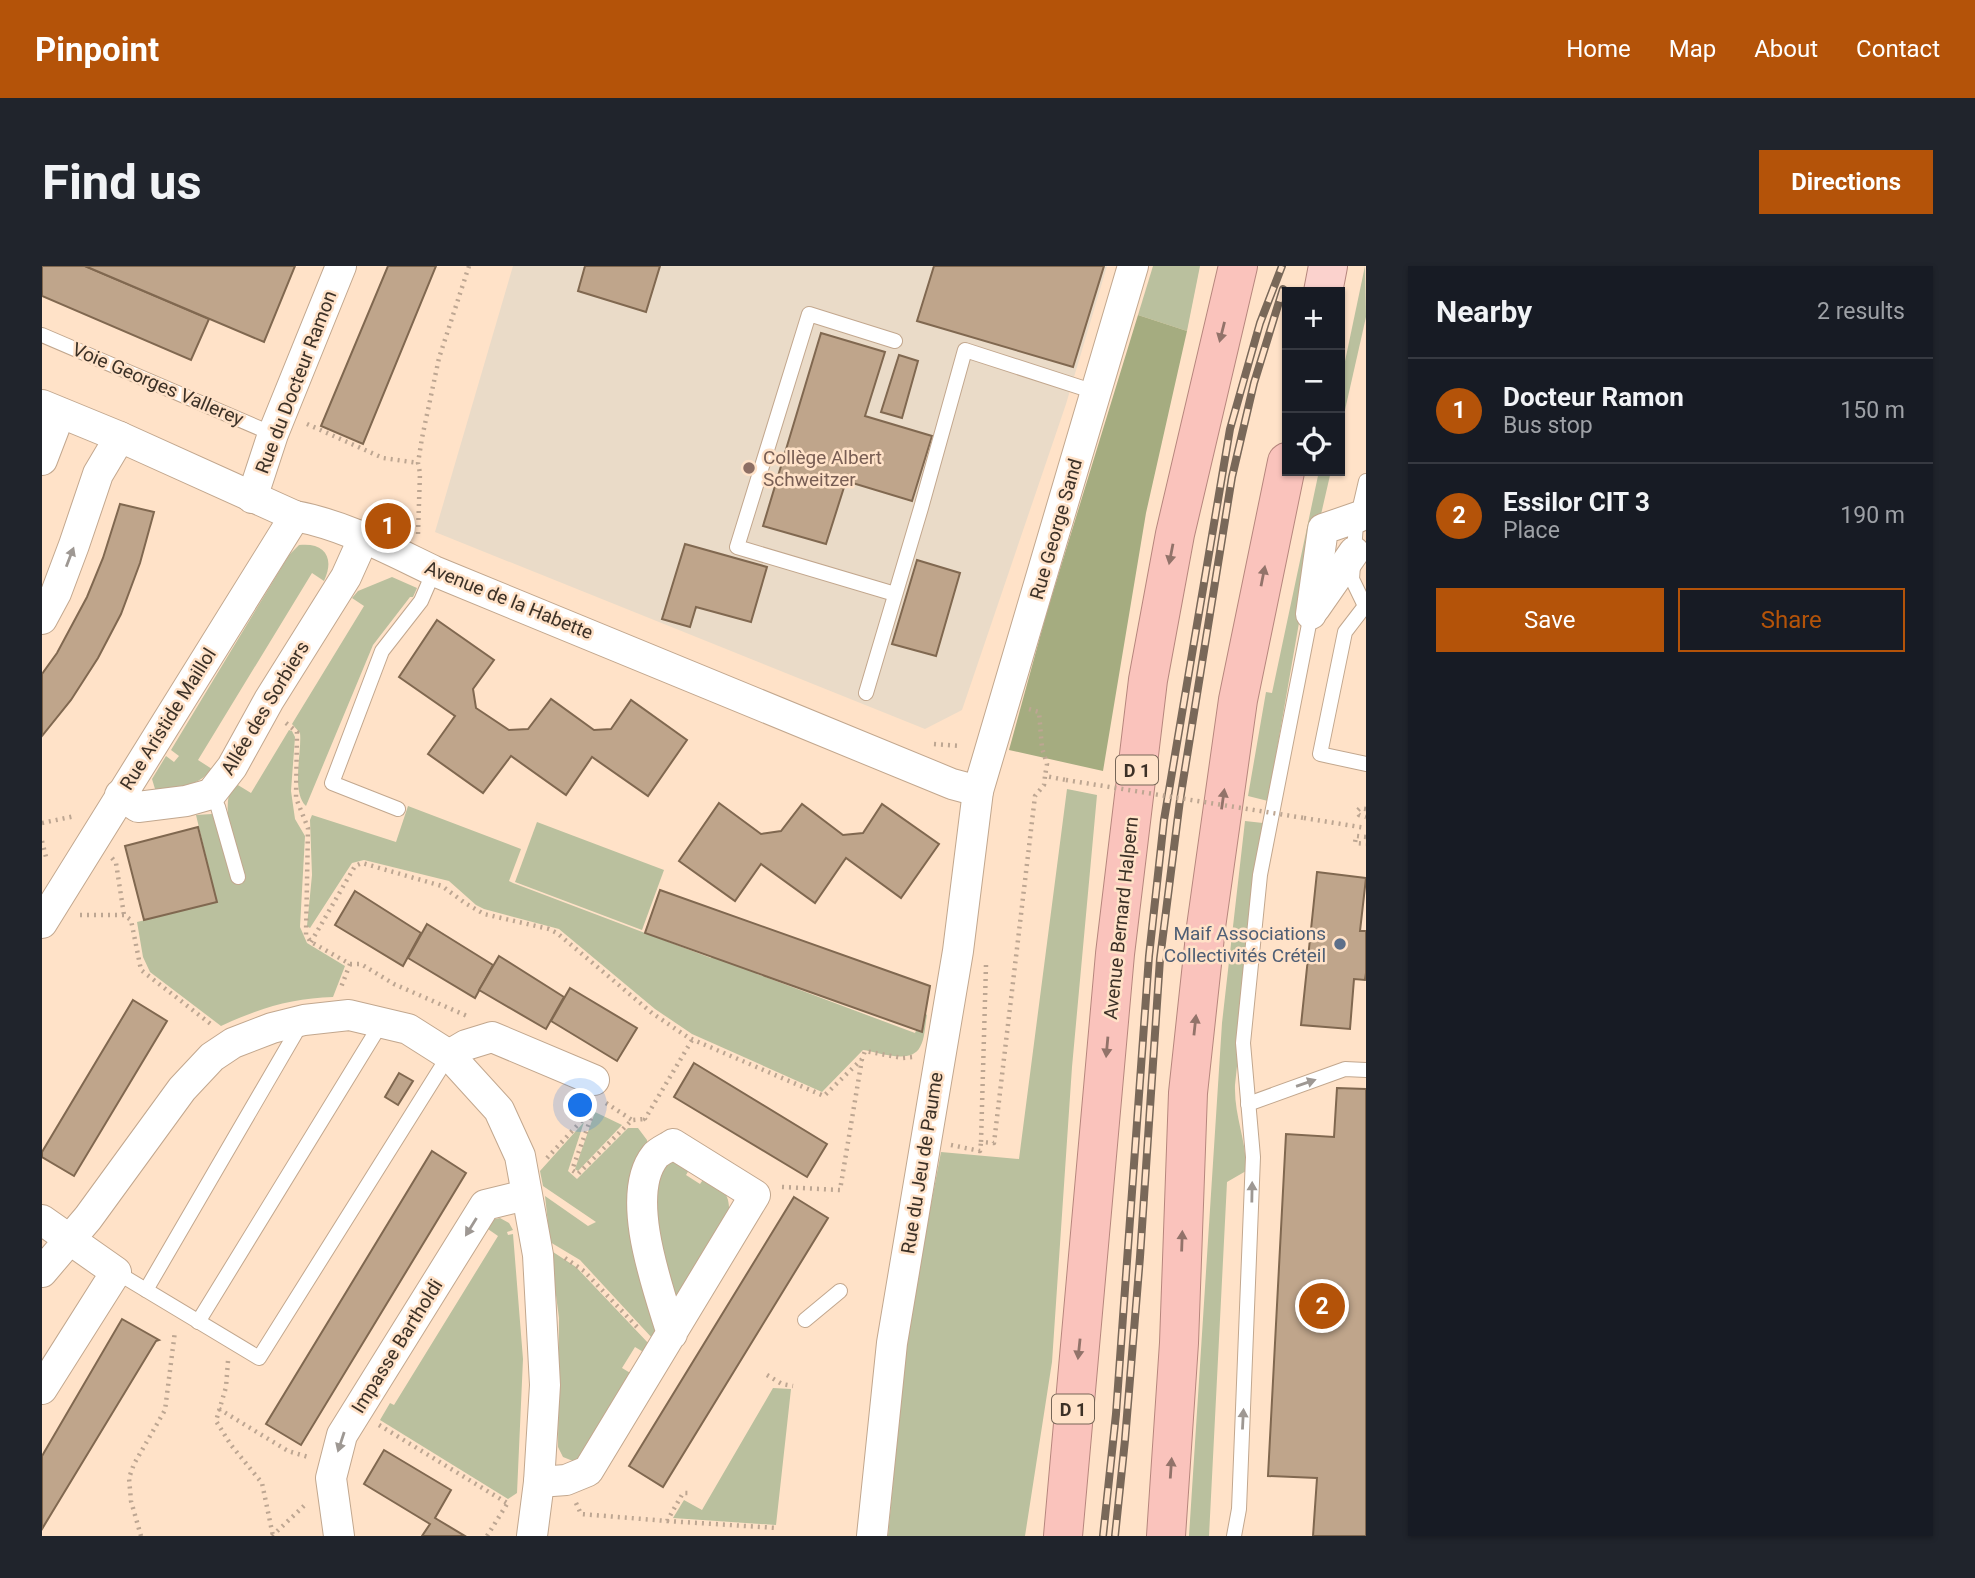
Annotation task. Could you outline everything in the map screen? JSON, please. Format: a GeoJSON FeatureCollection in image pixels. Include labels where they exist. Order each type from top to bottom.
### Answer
{"type":"FeatureCollection","features":[{"type":"Feature","properties":{"kind":"highway","name":"Avenue Bernard Halpern"},"geometry":{"type":"LineString","coordinates":[[1063,1536],[1115,954],[1148,680],[1175,534],[1238,266]]}},
{"type":"Feature","properties":{"kind":"highway"},"geometry":{"type":"LineString","coordinates":[[1166,1536],[1179,1343],[1188,1093],[1206,927],[1238,700],[1284,476]]}},
{"type":"Feature","properties":{"kind":"main road"},"geometry":{"type":"LineString","coordinates":[[1324,287],[1328,266]]}},
{"type":"Feature","properties":{"kind":"street","name":"Rue du Docteur Ramon"},"geometry":{"type":"LineString","coordinates":[[252,498],[278,424],[341,266]]}},
{"type":"Feature","properties":{"kind":"street","name":"Rue George Sand"},"geometry":{"type":"LineString","coordinates":[[978,791],[1133,266]]}},
{"type":"Feature","properties":{"kind":"street","name":"Avenue de la Habette"},"geometry":{"type":"LineString","coordinates":[[51,409],[295,516],[324,521],[364,537],[434,570],[952,784],[978,791]]}},
{"type":"Feature","properties":{"kind":"street"},"geometry":{"type":"LineString","coordinates":[[42,460],[51,409]]}},
{"type":"Feature","properties":{"kind":"street"},"geometry":{"type":"LineString","coordinates":[[42,619],[56,593],[75,545],[98,474],[120,437]]}},
{"type":"Feature","properties":{"kind":"street","name":"Rue Aristide Maillol"},"geometry":{"type":"LineString","coordinates":[[42,923],[295,516]]}},
{"type":"Feature","properties":{"kind":"street"},"geometry":{"type":"LineString","coordinates":[[1311,614],[1323,529],[1358,517]]}},
{"type":"Feature","properties":{"kind":"street","name":"Allée des Sorbiers"},"geometry":{"type":"LineString","coordinates":[[120,795],[138,807],[186,801],[211,794],[232,767],[263,711],[346,577],[364,537]]}},
{"type":"Feature","properties":{"kind":"street"},"geometry":{"type":"LineString","coordinates":[[1311,614],[1354,552]]}},
{"type":"Feature","properties":{"kind":"street","name":"Rue du Jeu de Paume"},"geometry":{"type":"LineString","coordinates":[[872,1536],[892,1343],[958,951],[978,791]]}},
{"type":"Feature","properties":{"kind":"street"},"geometry":{"type":"LineString","coordinates":[[42,1272],[89,1218],[182,1089],[212,1057],[233,1043],[272,1027],[348,1015],[408,1029],[449,1055],[499,1110],[520,1156],[538,1255],[552,1481],[532,1536]]}},
{"type":"Feature","properties":{"kind":"street"},"geometry":{"type":"LineString","coordinates":[[449,1055],[466,1045],[492,1037],[598,1090]]}},
{"type":"Feature","properties":{"kind":"street"},"geometry":{"type":"LineString","coordinates":[[552,1481],[588,1471],[659,1335],[755,1195],[673,1144],[655,1156],[642,1186],[647,1254],[659,1335]]}},
{"type":"Feature","properties":{"kind":"street","name":"Impasse Bartholdi"},"geometry":{"type":"LineString","coordinates":[[339,1536],[331,1478],[342,1436],[485,1205],[526,1195]]}},
{"type":"Feature","properties":{"kind":"street"},"geometry":{"type":"LineString","coordinates":[[42,1220],[116,1272],[42,1389]]}},
{"type":"Feature","properties":{"kind":"lane"},"geometry":{"type":"LineString","coordinates":[[895,341],[809,314],[737,547],[895,594]]}},
{"type":"Feature","properties":{"kind":"lane","name":"Voie Georges Vallerey"},"geometry":{"type":"LineString","coordinates":[[42,335],[278,424]]}},
{"type":"Feature","properties":{"kind":"lane"},"geometry":{"type":"LineString","coordinates":[[866,693],[965,350],[1095,392]]}},
{"type":"Feature","properties":{"kind":"lane"},"geometry":{"type":"LineString","coordinates":[[1366,481],[1358,517],[1352,579],[1366,607],[1345,632],[1320,754],[1366,764]]}},
{"type":"Feature","properties":{"kind":"lane"},"geometry":{"type":"LineString","coordinates":[[398,809],[332,783],[382,650],[421,601],[434,570]]}},
{"type":"Feature","properties":{"kind":"lane"},"geometry":{"type":"LineString","coordinates":[[1234,1536],[1239,1509],[1253,1157],[1243,1043],[1260,875],[1311,614]]}},
{"type":"Feature","properties":{"kind":"lane"},"geometry":{"type":"LineString","coordinates":[[211,794],[218,807],[238,877]]}},
{"type":"Feature","properties":{"kind":"lane"},"geometry":{"type":"LineString","coordinates":[[146,1290],[304,1020]]}},
{"type":"Feature","properties":{"kind":"lane"},"geometry":{"type":"LineString","coordinates":[[198,1322],[382,1021]]}},
{"type":"Feature","properties":{"kind":"lane"},"geometry":{"type":"LineString","coordinates":[[116,1272],[259,1358],[449,1055]]}},
{"type":"Feature","properties":{"kind":"lane"},"geometry":{"type":"LineString","coordinates":[[1248,1104],[1345,1069],[1366,1070]]}},
{"type":"Feature","properties":{"kind":"lane"},"geometry":{"type":"LineString","coordinates":[[805,1320],[840,1291]]}},
{"type":"Feature","properties":{"kind":"path"},"geometry":{"type":"LineString","coordinates":[[417,541],[420,510],[418,463],[439,358],[469,266]]}},
{"type":"Feature","properties":{"kind":"path"},"geometry":{"type":"LineString","coordinates":[[278,424],[383,458],[418,463]]}},
{"type":"Feature","properties":{"kind":"path"},"geometry":{"type":"LineString","coordinates":[[981,1142],[994,1143],[1035,796],[1044,785],[1047,764],[1042,748],[1038,712],[1023,707]]}},
{"type":"Feature","properties":{"kind":"path"},"geometry":{"type":"LineString","coordinates":[[263,711],[297,732],[296,798],[308,828],[306,935],[311,942],[351,964],[336,999]]}},
{"type":"Feature","properties":{"kind":"path"},"geometry":{"type":"LineString","coordinates":[[1045,776],[1366,828]]}},
{"type":"Feature","properties":{"kind":"path"},"geometry":{"type":"LineString","coordinates":[[1366,809],[1360,808],[1357,811],[1359,816],[1366,817]]}},
{"type":"Feature","properties":{"kind":"path"},"geometry":{"type":"LineString","coordinates":[[42,823],[86,814]]}},
{"type":"Feature","properties":{"kind":"path"},"geometry":{"type":"LineString","coordinates":[[1366,837],[1356,836],[1355,843],[1366,844]]}},
{"type":"Feature","properties":{"kind":"path"},"geometry":{"type":"LineString","coordinates":[[105,849],[116,863],[124,915]]}},
{"type":"Feature","properties":{"kind":"path"},"geometry":{"type":"LineString","coordinates":[[311,942],[355,866],[362,863],[442,886],[465,904],[484,914],[557,933],[652,1013],[692,1040],[824,1096],[862,1059]]}},
{"type":"Feature","properties":{"kind":"path"},"geometry":{"type":"LineString","coordinates":[[76,912],[82,916],[124,915],[131,920],[141,970],[220,1031]]}},
{"type":"Feature","properties":{"kind":"path"},"geometry":{"type":"LineString","coordinates":[[944,1144],[980,1151],[987,953]]}},
{"type":"Feature","properties":{"kind":"path"},"geometry":{"type":"LineString","coordinates":[[645,1118],[692,1040]]}},
{"type":"Feature","properties":{"kind":"path"},"geometry":{"type":"LineString","coordinates":[[755,1195],[774,1186],[840,1190],[862,1059],[865,1051],[883,1055]]}},
{"type":"Feature","properties":{"kind":"path"},"geometry":{"type":"LineString","coordinates":[[598,1090],[632,1120]]}},
{"type":"Feature","properties":{"kind":"path"},"geometry":{"type":"LineString","coordinates":[[545,1161],[586,1116],[591,1118],[572,1170],[578,1174],[632,1120],[645,1118]]}},
{"type":"Feature","properties":{"kind":"path"},"geometry":{"type":"LineString","coordinates":[[645,1118],[673,1144]]}},
{"type":"Feature","properties":{"kind":"path"},"geometry":{"type":"LineString","coordinates":[[584,1270],[659,1335]]}},
{"type":"Feature","properties":{"kind":"path"},"geometry":{"type":"LineString","coordinates":[[141,1536],[131,1501],[129,1478],[134,1464],[165,1410],[178,1324]]}},
{"type":"Feature","properties":{"kind":"path"},"geometry":{"type":"LineString","coordinates":[[231,1357],[216,1421],[262,1483],[273,1536]]}},
{"type":"Feature","properties":{"kind":"path"},"geometry":{"type":"LineString","coordinates":[[767,1374],[782,1384],[793,1386]]}},
{"type":"Feature","properties":{"kind":"path"},"geometry":{"type":"LineString","coordinates":[[219,1409],[288,1451],[311,1458],[318,1454]]}},
{"type":"Feature","properties":{"kind":"path"},"geometry":{"type":"LineString","coordinates":[[356,1411],[507,1503],[487,1536]]}},
{"type":"Feature","properties":{"kind":"path"},"geometry":{"type":"LineString","coordinates":[[552,1481],[581,1514],[777,1528]]}},
{"type":"Feature","properties":{"kind":"path"},"geometry":{"type":"LineString","coordinates":[[667,1521],[683,1493],[689,1493]]}},
{"type":"Feature","properties":{"kind":"path"},"geometry":{"type":"LineString","coordinates":[[273,1536],[308,1501]]}},
{"type":"Feature","properties":{"kind":"shaded area","name":"Collège Albert Schweitzer"},"geometry":{"type":"Polygon","coordinates":[[[513,266],[1107,266],[1066,404],[962,710],[925,729],[435,532],[513,266]]]}},
{"type":"Feature","properties":{"kind":"green space"},"geometry":{"type":"Polygon","coordinates":[[[1153,266],[1200,266],[1187,331],[1138,315],[1153,266]]]}},
{"type":"Feature","properties":{"kind":"green space"},"geometry":{"type":"Polygon","coordinates":[[[1365,266],[1366,317],[1345,410],[1345,361],[1365,266]]]}},
{"type":"Feature","properties":{"kind":"green space"},"geometry":{"type":"Polygon","coordinates":[[[1138,315],[1187,331],[1146,513],[1103,771],[1009,750],[1046,615],[1138,315]]]}},
{"type":"Feature","properties":{"kind":"green space"},"geometry":{"type":"Polygon","coordinates":[[[1318,476],[1330,476],[1308,571],[1268,801],[1248,796],[1266,692],[1272,693],[1318,476]]]}},
{"type":"Feature","properties":{"kind":"green space"},"geometry":{"type":"Polygon","coordinates":[[[299,545],[315,546],[325,553],[328,565],[324,581],[312,573],[198,760],[212,769],[202,779],[190,785],[163,792],[155,789],[152,779],[166,756],[174,762],[179,756],[171,750],[289,555],[299,545]]]}},
{"type":"Feature","properties":{"kind":"green space"},"geometry":{"type":"Polygon","coordinates":[[[392,577],[417,588],[413,597],[410,597],[373,645],[306,806],[298,782],[300,733],[292,724],[364,606],[352,598],[358,591],[392,577]]]}},
{"type":"Feature","properties":{"kind":"green space"},"geometry":{"type":"Polygon","coordinates":[[[289,730],[295,737],[291,791],[295,819],[305,836],[300,927],[307,943],[345,966],[333,997],[275,1006],[221,1026],[150,972],[143,957],[137,922],[217,902],[196,815],[212,814],[243,880],[230,831],[229,794],[233,782],[251,793],[289,730]]]}},
{"type":"Feature","properties":{"kind":"green space"},"geometry":{"type":"Polygon","coordinates":[[[1067,789],[1097,795],[1072,1067],[1052,1362],[1025,1536],[888,1536],[908,1325],[941,1152],[1019,1159],[1067,789]]]}},
{"type":"Feature","properties":{"kind":"green space"},"geometry":{"type":"Polygon","coordinates":[[[408,806],[521,849],[509,881],[513,883],[711,958],[719,938],[764,954],[757,974],[915,1033],[924,1012],[927,1015],[922,1044],[916,1052],[902,1056],[863,1050],[822,1092],[692,1034],[655,1009],[559,929],[484,909],[449,881],[364,860],[352,863],[310,928],[307,926],[312,875],[312,815],[396,842],[408,806]]]}},
{"type":"Feature","properties":{"kind":"green space"},"geometry":{"type":"Polygon","coordinates":[[[1245,821],[1263,823],[1235,1085],[1246,1171],[1227,1182],[1209,1536],[1189,1536],[1222,1023],[1245,821]]]}},
{"type":"Feature","properties":{"kind":"green space"},"geometry":{"type":"Polygon","coordinates":[[[537,822],[664,870],[642,930],[515,882],[537,822]]]}},
{"type":"Feature","properties":{"kind":"green space"},"geometry":{"type":"Polygon","coordinates":[[[595,1112],[622,1125],[578,1171],[575,1169],[595,1112]]]}},
{"type":"Feature","properties":{"kind":"green space"},"geometry":{"type":"Polygon","coordinates":[[[584,1122],[568,1171],[577,1179],[628,1128],[638,1128],[647,1140],[659,1322],[653,1339],[580,1260],[550,1242],[545,1196],[588,1226],[596,1222],[543,1186],[540,1171],[584,1122]]]}},
{"type":"Feature","properties":{"kind":"green space"},"geometry":{"type":"Polygon","coordinates":[[[671,1161],[692,1165],[686,1175],[700,1184],[707,1174],[726,1194],[729,1210],[671,1310],[651,1202],[662,1169],[671,1161]]]}},
{"type":"Feature","properties":{"kind":"green space"},"geometry":{"type":"Polygon","coordinates":[[[500,1218],[509,1223],[513,1230],[507,1232],[508,1235],[513,1234],[523,1359],[517,1493],[508,1499],[380,1420],[390,1403],[394,1405],[498,1236],[485,1227],[491,1220],[500,1218]]]}},
{"type":"Feature","properties":{"kind":"green space"},"geometry":{"type":"Polygon","coordinates":[[[550,1250],[576,1267],[650,1345],[645,1353],[635,1347],[622,1368],[632,1374],[579,1458],[573,1461],[563,1457],[558,1447],[559,1318],[550,1250]]]}},
{"type":"Feature","properties":{"kind":"green space"},"geometry":{"type":"Polygon","coordinates":[[[773,1388],[791,1389],[776,1525],[673,1518],[684,1500],[702,1510],[773,1388]]]}},
{"type":"Feature","properties":{"kind":"building"},"geometry":{"type":"Polygon","coordinates":[[[42,266],[85,266],[209,319],[191,360],[42,296],[42,266]]]}},
{"type":"Feature","properties":{"kind":"building"},"geometry":{"type":"Polygon","coordinates":[[[85,266],[295,266],[264,342],[85,266]]]}},
{"type":"Feature","properties":{"kind":"building"},"geometry":{"type":"Polygon","coordinates":[[[388,266],[436,266],[363,444],[321,426],[388,266]]]}},
{"type":"Feature","properties":{"kind":"building"},"geometry":{"type":"Polygon","coordinates":[[[585,266],[660,266],[646,312],[578,291],[585,266]]]}},
{"type":"Feature","properties":{"kind":"building"},"geometry":{"type":"Polygon","coordinates":[[[934,266],[1104,266],[1073,367],[917,321],[934,266]]]}},
{"type":"Feature","properties":{"kind":"building"},"geometry":{"type":"Polygon","coordinates":[[[821,333],[885,352],[865,416],[932,436],[912,501],[846,481],[826,544],[763,526],[821,333]]]}},
{"type":"Feature","properties":{"kind":"building"},"geometry":{"type":"Polygon","coordinates":[[[899,355],[918,361],[902,418],[881,412],[899,355]]]}},
{"type":"Feature","properties":{"kind":"building"},"geometry":{"type":"Polygon","coordinates":[[[120,504],[154,512],[140,563],[121,614],[98,658],[71,700],[42,736],[42,674],[57,653],[87,597],[120,504]]]}},
{"type":"Feature","properties":{"kind":"building"},"geometry":{"type":"Polygon","coordinates":[[[685,544],[767,567],[751,622],[696,607],[690,627],[662,619],[685,544]]]}},
{"type":"Feature","properties":{"kind":"building"},"geometry":{"type":"Polygon","coordinates":[[[917,560],[960,573],[936,656],[892,644],[917,560]]]}},
{"type":"Feature","properties":{"kind":"building"},"geometry":{"type":"Polygon","coordinates":[[[437,620],[494,660],[473,689],[476,708],[509,730],[528,729],[551,699],[594,730],[611,729],[631,700],[687,740],[648,796],[592,757],[566,795],[511,756],[483,793],[428,754],[455,716],[399,677],[437,620]]]}},
{"type":"Feature","properties":{"kind":"building"},"geometry":{"type":"Polygon","coordinates":[[[719,803],[761,834],[781,831],[802,804],[843,835],[863,833],[882,804],[939,844],[901,898],[846,858],[815,903],[761,864],[735,901],[679,861],[719,803]]]}},
{"type":"Feature","properties":{"kind":"building"},"geometry":{"type":"Polygon","coordinates":[[[198,827],[217,902],[144,920],[125,846],[198,827]]]}},
{"type":"Feature","properties":{"kind":"building"},"geometry":{"type":"Polygon","coordinates":[[[1317,872],[1366,878],[1360,931],[1366,931],[1366,973],[1365,980],[1354,979],[1350,1029],[1301,1025],[1317,872]]]}},
{"type":"Feature","properties":{"kind":"building"},"geometry":{"type":"Polygon","coordinates":[[[660,890],[930,986],[922,1032],[645,933],[660,890]]]}},
{"type":"Feature","properties":{"kind":"building"},"geometry":{"type":"Polygon","coordinates":[[[355,891],[421,933],[403,966],[335,925],[355,891]]]}},
{"type":"Feature","properties":{"kind":"building"},"geometry":{"type":"Polygon","coordinates":[[[427,924],[493,965],[475,998],[408,958],[427,924]]]}},
{"type":"Feature","properties":{"kind":"building"},"geometry":{"type":"Polygon","coordinates":[[[499,956],[564,997],[546,1029],[479,990],[499,956]]]}},
{"type":"Feature","properties":{"kind":"building"},"geometry":{"type":"Polygon","coordinates":[[[570,988],[637,1028],[617,1061],[551,1021],[570,988]]]}},
{"type":"Feature","properties":{"kind":"building"},"geometry":{"type":"Polygon","coordinates":[[[133,1000],[167,1021],[74,1176],[42,1157],[42,1152],[133,1000]]]}},
{"type":"Feature","properties":{"kind":"building"},"geometry":{"type":"Polygon","coordinates":[[[694,1063],[827,1144],[807,1177],[674,1097],[694,1063]]]}},
{"type":"Feature","properties":{"kind":"building"},"geometry":{"type":"Polygon","coordinates":[[[399,1073],[413,1081],[398,1105],[385,1097],[399,1073]]]}},
{"type":"Feature","properties":{"kind":"building"},"geometry":{"type":"Polygon","coordinates":[[[1337,1088],[1366,1089],[1366,1536],[1313,1536],[1317,1478],[1268,1476],[1286,1134],[1334,1137],[1337,1088]]]}},
{"type":"Feature","properties":{"kind":"building"},"geometry":{"type":"Polygon","coordinates":[[[432,1151],[466,1173],[301,1445],[266,1424],[432,1151]]]}},
{"type":"Feature","properties":{"kind":"building"},"geometry":{"type":"Polygon","coordinates":[[[794,1197],[828,1218],[663,1487],[629,1466],[794,1197]]]}},
{"type":"Feature","properties":{"kind":"building"},"geometry":{"type":"Polygon","coordinates":[[[122,1319],[159,1340],[42,1529],[42,1456],[122,1319]]]}},
{"type":"Feature","properties":{"kind":"building"},"geometry":{"type":"Polygon","coordinates":[[[384,1450],[451,1490],[435,1518],[465,1536],[422,1536],[430,1524],[364,1484],[384,1450]]]}},
{"type":"Feature","properties":{"kind":"railway"},"geometry":{"type":"LineString","coordinates":[[1103,1536],[1116,1414],[1149,956],[1164,820],[1230,429],[1260,323],[1282,266]]}},
{"type":"Feature","properties":{"kind":"railway"},"geometry":{"type":"LineString","coordinates":[[1115,1536],[1140,1257],[1160,959],[1180,800],[1232,477],[1254,383],[1282,292]]}},
{"type":"Feature","properties":{"kind":"place","name":"Collège Albert Schweitzer"},"geometry":{"type":"Point","coordinates":[749,468]}},
{"type":"Feature","properties":{"kind":"place","name":"Docteur Ramon"},"geometry":{"type":"Point","coordinates":[388,526]}},
{"type":"Feature","properties":{"kind":"place","name":"Maif Associations Collectivités Créteil"},"geometry":{"type":"Point","coordinates":[1340,944]}},
{"type":"Feature","properties":{"kind":"place","name":"Essilor CIT 3"},"geometry":{"type":"Point","coordinates":[1322,1306]}}]}
